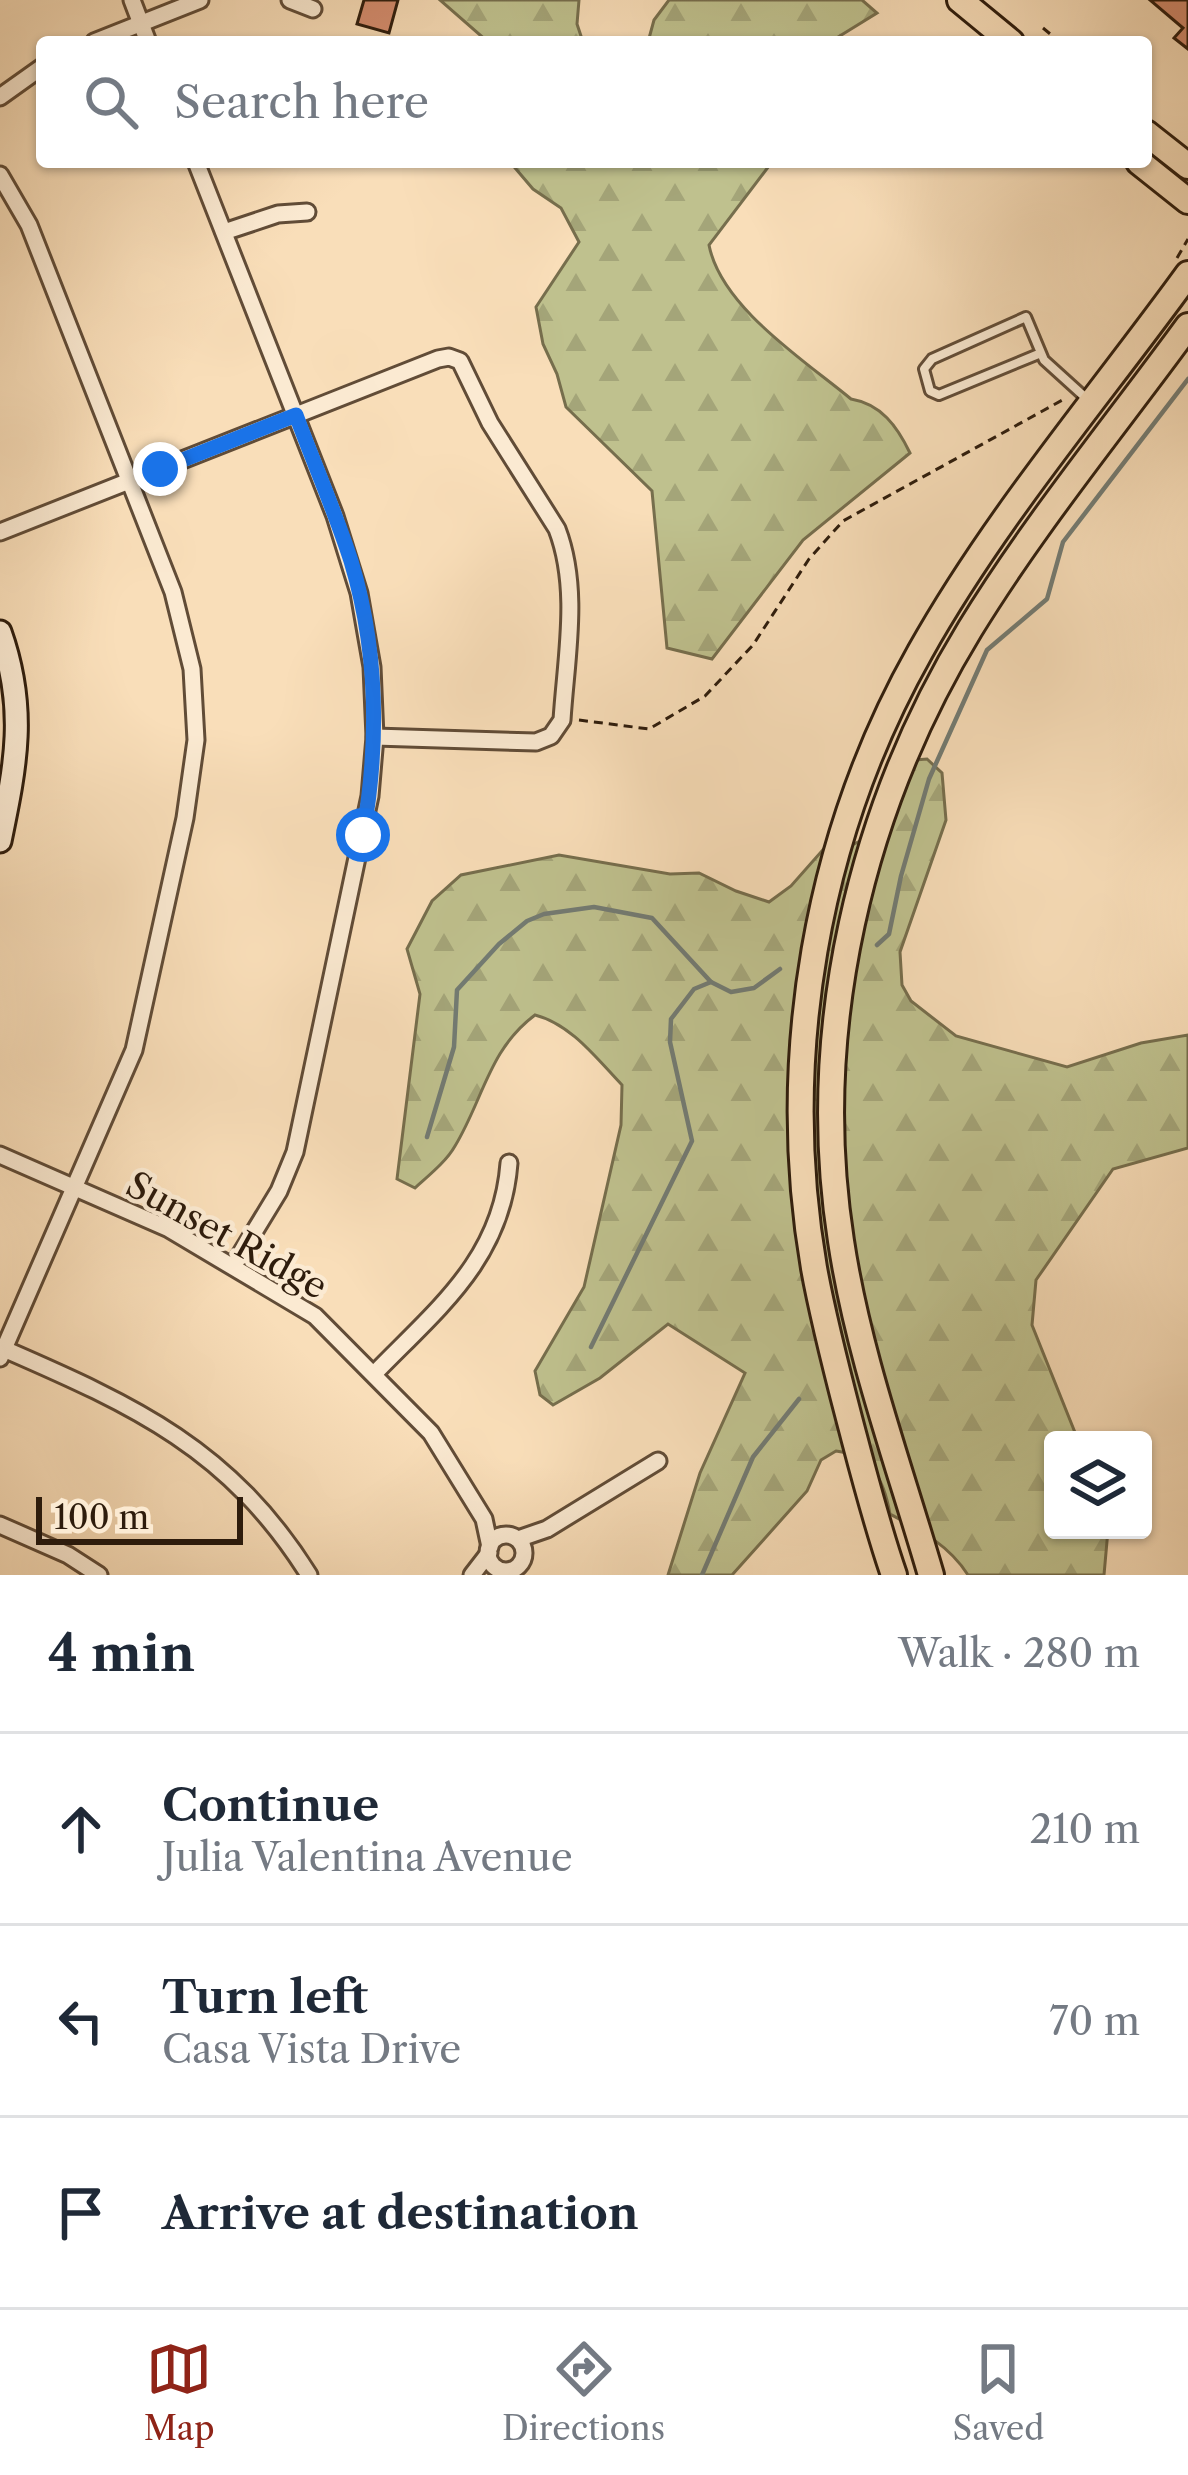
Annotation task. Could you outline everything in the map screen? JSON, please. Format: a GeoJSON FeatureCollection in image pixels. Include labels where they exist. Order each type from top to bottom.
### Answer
{"type":"FeatureCollection","features":[{"type":"Feature","properties":{"kind":"main road"},"geometry":{"type":"LineString","coordinates":[[960,0],[1004,36]]}},
{"type":"Feature","properties":{"kind":"main road"},"geometry":{"type":"LineString","coordinates":[[1152,138],[1188,166]]}},
{"type":"Feature","properties":{"kind":"main road"},"geometry":{"type":"LineString","coordinates":[[1147,168],[1188,201]]}},
{"type":"Feature","properties":{"kind":"main road"},"geometry":{"type":"LineString","coordinates":[[895,1575],[871,1502],[814,1265],[802,1110],[813,958],[851,806],[920,653],[1085,398],[1180,270]]}},
{"type":"Feature","properties":{"kind":"main road"},"geometry":{"type":"LineString","coordinates":[[932,1575],[853,1309],[840,1237],[834,1166],[834,1049],[853,916],[888,798],[939,682],[998,584],[1188,326]]}},
{"type":"Feature","properties":{"kind":"street"},"geometry":{"type":"LineString","coordinates":[[132,0],[146,36]]}},
{"type":"Feature","properties":{"kind":"street"},"geometry":{"type":"LineString","coordinates":[[108,36],[200,0]]}},
{"type":"Feature","properties":{"kind":"street"},"geometry":{"type":"LineString","coordinates":[[290,0],[313,9]]}},
{"type":"Feature","properties":{"kind":"street"},"geometry":{"type":"LineString","coordinates":[[0,98],[36,71]]}},
{"type":"Feature","properties":{"kind":"street"},"geometry":{"type":"LineString","coordinates":[[198,168],[335,516],[359,593],[371,667],[375,737],[363,835],[295,1152],[279,1191],[234,1265]]}},
{"type":"Feature","properties":{"kind":"street"},"geometry":{"type":"LineString","coordinates":[[0,175],[29,225],[185,633],[196,740],[185,818],[134,1050],[2,1353],[96,1389],[203,1453],[272,1520],[309,1575]]}},
{"type":"Feature","properties":{"kind":"street"},"geometry":{"type":"LineString","coordinates":[[224,232],[278,214],[307,212]]}},
{"type":"Feature","properties":{"kind":"street"},"geometry":{"type":"LineString","coordinates":[[0,532],[438,359],[460,362],[564,548],[570,598],[558,730],[536,742],[375,737]]}},
{"type":"Feature","properties":{"kind":"street"},"geometry":{"type":"LineString","coordinates":[[0,632],[14,675],[19,735],[0,841]]}},
{"type":"Feature","properties":{"kind":"street","name":"Sunset Ridge"},"geometry":{"type":"LineString","coordinates":[[0,1154],[169,1229],[315,1316],[431,1432],[484,1519],[520,1553]]}},
{"type":"Feature","properties":{"kind":"street"},"geometry":{"type":"LineString","coordinates":[[375,1373],[475,1266],[507,1198],[509,1163]]}},
{"type":"Feature","properties":{"kind":"street"},"geometry":{"type":"LineString","coordinates":[[476,1575],[505,1572],[547,1528],[658,1462]]}},
{"type":"Feature","properties":{"kind":"street","name":"Sunset Ridge"},"geometry":{"type":"LineString","coordinates":[[484,1519],[489,1550],[505,1572]]}},
{"type":"Feature","properties":{"kind":"street"},"geometry":{"type":"LineString","coordinates":[[0,1525],[68,1555],[99,1575]]}},
{"type":"Feature","properties":{"kind":"street"},"geometry":{"type":"LineString","coordinates":[[476,1575],[498,1538],[520,1553]]}},
{"type":"Feature","properties":{"kind":"lane"},"geometry":{"type":"LineString","coordinates":[[1041,353],[939,395],[931,391],[924,369],[932,359],[1026,317],[1041,353],[1043,360],[1085,398]]}},
{"type":"Feature","properties":{"kind":"path"},"geometry":{"type":"LineString","coordinates":[[1043,28],[1053,36]]}},
{"type":"Feature","properties":{"kind":"path"},"geometry":{"type":"LineString","coordinates":[[1180,270],[1188,239]]}},
{"type":"Feature","properties":{"kind":"path"},"geometry":{"type":"LineString","coordinates":[[1064,411],[1085,398]]}},
{"type":"Feature","properties":{"kind":"path"},"geometry":{"type":"LineString","coordinates":[[573,720],[649,729],[705,695],[753,645],[809,559],[843,520],[1085,398]]}},
{"type":"Feature","properties":{"kind":"green space"},"geometry":{"type":"Polygon","coordinates":[[[440,0],[579,0],[581,36],[481,36],[440,0]]]}},
{"type":"Feature","properties":{"kind":"green space"},"geometry":{"type":"Polygon","coordinates":[[[669,0],[862,0],[877,13],[840,36],[650,36],[654,20],[669,0]]]}},
{"type":"Feature","properties":{"kind":"green space"},"geometry":{"type":"Polygon","coordinates":[[[515,168],[767,168],[709,245],[717,268],[767,331],[851,399],[879,411],[894,425],[910,453],[803,540],[712,659],[667,648],[652,491],[566,407],[543,344],[536,307],[579,242],[561,208],[533,189],[515,168]]]}},
{"type":"Feature","properties":{"kind":"green space"},"geometry":{"type":"Polygon","coordinates":[[[927,759],[942,773],[946,820],[900,952],[902,985],[911,1001],[956,1036],[1067,1067],[1141,1043],[1188,1035],[1188,1148],[1113,1169],[1036,1280],[1032,1325],[1074,1431],[1044,1431],[1044,1539],[1107,1539],[1104,1575],[968,1575],[943,1547],[890,1514],[880,1480],[867,1464],[836,1451],[821,1460],[807,1491],[732,1575],[668,1575],[700,1473],[745,1373],[668,1324],[600,1378],[553,1405],[540,1395],[535,1371],[584,1287],[621,1125],[622,1085],[572,1034],[535,1015],[497,1059],[447,1158],[415,1188],[397,1179],[420,994],[407,949],[432,901],[461,875],[559,855],[670,874],[699,873],[769,902],[791,886],[828,844],[848,847],[868,837],[915,760],[927,759]]]}},
{"type":"Feature","properties":{"kind":"building"},"geometry":{"type":"Polygon","coordinates":[[[364,0],[398,0],[389,33],[357,24],[364,0]]]}},
{"type":"Feature","properties":{"kind":"building"},"geometry":{"type":"Polygon","coordinates":[[[1150,0],[1188,0],[1188,49],[1174,38],[1183,28],[1150,0]]]}},
{"type":"Feature","properties":{"kind":"waterway"},"geometry":{"type":"LineString","coordinates":[[877,945],[889,934],[929,779],[987,650],[1047,599],[1063,542],[1188,379]]}},
{"type":"Feature","properties":{"kind":"waterway"},"geometry":{"type":"LineString","coordinates":[[427,1137],[454,1047],[457,990],[527,921],[594,907],[652,918],[711,982],[731,992],[754,988],[780,969]]}},
{"type":"Feature","properties":{"kind":"waterway"},"geometry":{"type":"LineString","coordinates":[[591,1347],[692,1141],[670,1042],[671,1019],[694,989],[711,982]]}},
{"type":"Feature","properties":{"kind":"waterway"},"geometry":{"type":"LineString","coordinates":[[702,1575],[753,1457],[799,1399]]}},
{"type":"Feature","properties":{"kind":"route"},"geometry":{"type":"LineString","coordinates":[[160,469],[296,415],[352,564],[365,622],[375,737],[363,835]]}}]}
